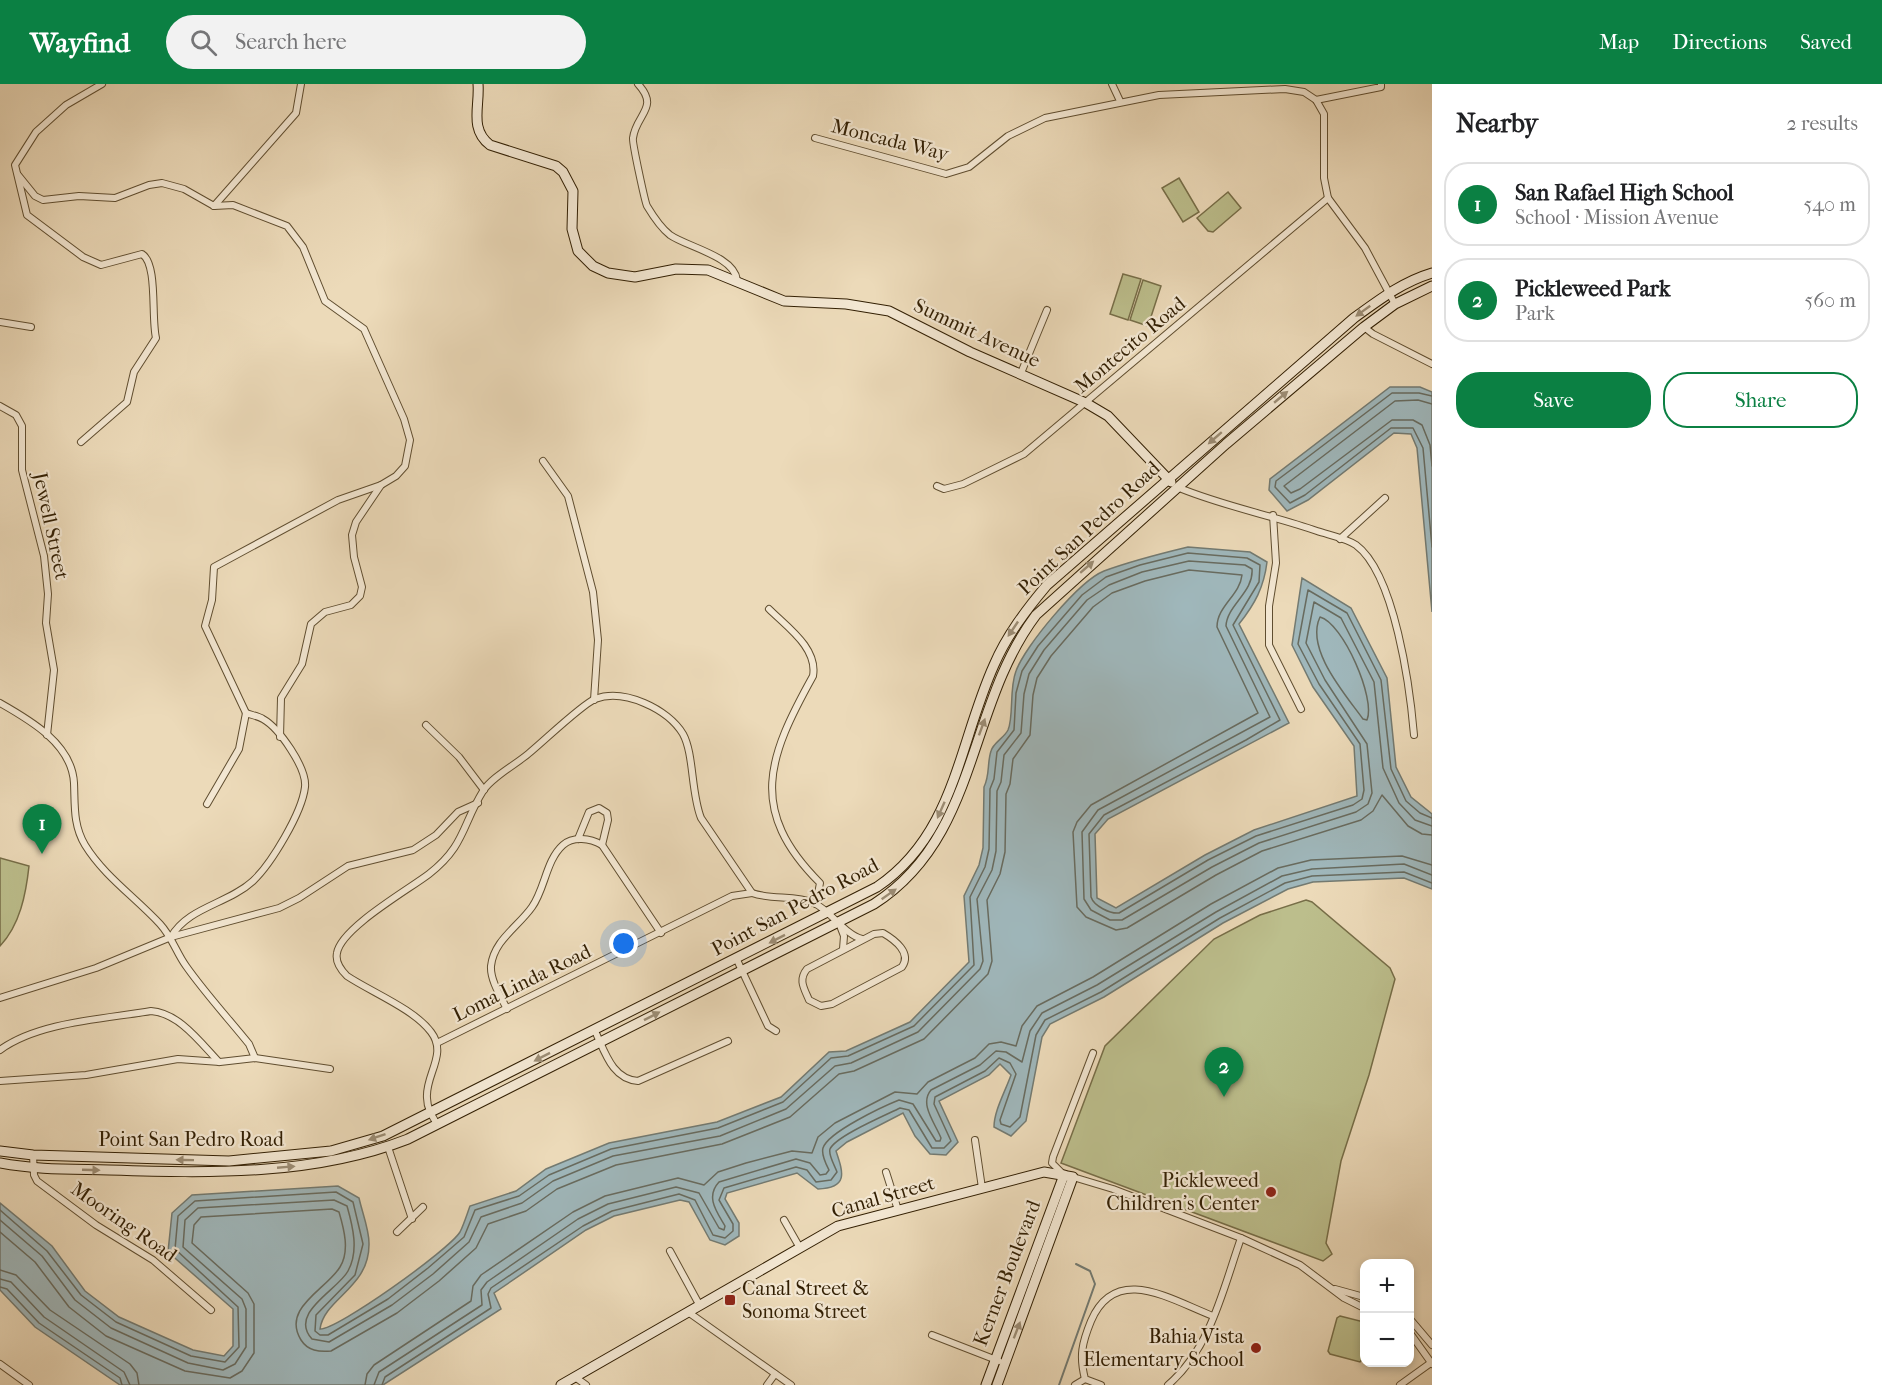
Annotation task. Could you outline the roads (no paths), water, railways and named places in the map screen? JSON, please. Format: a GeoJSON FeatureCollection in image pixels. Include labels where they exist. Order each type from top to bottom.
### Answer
{"type":"FeatureCollection","features":[{"type":"Feature","properties":{"kind":"main road","name":"Summit Avenue"},"geometry":{"type":"LineString","coordinates":[[478,84],[477,127],[484,140],[490,145],[556,166],[569,179],[573,191],[572,230],[578,251],[593,266],[622,277],[676,269],[708,270],[784,301],[846,304],[889,311],[1086,403],[1108,417],[1177,487]]}},
{"type":"Feature","properties":{"kind":"main road","name":"Point San Pedro Road"},"geometry":{"type":"LineString","coordinates":[[0,1151],[33,1155],[229,1161],[295,1157],[331,1151],[383,1136],[737,960],[829,913],[892,877],[909,863],[927,839],[942,809],[993,666],[1007,637],[1047,585],[1167,478],[1354,318],[1389,292],[1415,278],[1432,273]]}},
{"type":"Feature","properties":{"kind":"main road","name":"Point San Pedro Road"},"geometry":{"type":"LineString","coordinates":[[0,1163],[33,1168],[180,1173],[239,1171],[334,1162],[388,1147],[743,971],[891,893],[915,872],[936,844],[953,809],[1004,668],[1018,639],[1036,615],[1177,487],[1364,327],[1395,304],[1432,286]]}},
{"type":"Feature","properties":{"kind":"main road","name":"Canal Street"},"geometry":{"type":"LineString","coordinates":[[561,1385],[843,1224],[1044,1172],[1068,1176]]}},
{"type":"Feature","properties":{"kind":"main road","name":"Kerner Boulevard"},"geometry":{"type":"LineString","coordinates":[[986,1385],[994,1359],[1068,1176]]}},
{"type":"Feature","properties":{"kind":"main road","name":"Kerner Boulevard"},"geometry":{"type":"LineString","coordinates":[[997,1385],[1068,1176]]}},
{"type":"Feature","properties":{"kind":"street"},"geometry":{"type":"LineString","coordinates":[[81,442],[127,402],[134,372],[156,338],[152,321],[152,270],[148,258],[142,254],[101,265],[84,257],[27,215],[15,165],[36,132],[66,105],[102,84]]}},
{"type":"Feature","properties":{"kind":"street"},"geometry":{"type":"LineString","coordinates":[[214,206],[296,113],[302,84]]}},
{"type":"Feature","properties":{"kind":"street"},"geometry":{"type":"LineString","coordinates":[[638,84],[646,93],[648,104],[633,141],[647,205],[670,235],[727,264],[736,274],[737,280]]}},
{"type":"Feature","properties":{"kind":"street"},"geometry":{"type":"LineString","coordinates":[[1112,84],[1120,101]]}},
{"type":"Feature","properties":{"kind":"street"},"geometry":{"type":"LineString","coordinates":[[1381,84],[1381,87],[1316,100],[1324,114],[1324,178],[1328,198],[1365,248],[1395,304]]}},
{"type":"Feature","properties":{"kind":"street","name":"Moncada Way"},"geometry":{"type":"LineString","coordinates":[[815,138],[946,174],[969,167],[1008,136],[1045,118],[1120,101],[1159,95],[1285,89],[1304,92],[1316,100]]}},
{"type":"Feature","properties":{"kind":"street"},"geometry":{"type":"LineString","coordinates":[[16,172],[35,196],[43,200],[79,196],[116,198],[149,185],[162,183],[184,189],[214,206],[233,205],[287,226],[303,247],[325,300],[364,329],[404,418],[410,440],[405,466],[396,476],[381,485],[338,500],[214,567],[212,600],[205,626],[246,713],[239,749],[207,804]]}},
{"type":"Feature","properties":{"kind":"street","name":"Montecito Road"},"geometry":{"type":"LineString","coordinates":[[937,486],[944,489],[963,484],[1012,462],[1086,403],[1328,198]]}},
{"type":"Feature","properties":{"kind":"street"},"geometry":{"type":"LineString","coordinates":[[1021,373],[1047,310]]}},
{"type":"Feature","properties":{"kind":"street"},"geometry":{"type":"LineString","coordinates":[[0,322],[31,327]]}},
{"type":"Feature","properties":{"kind":"street"},"geometry":{"type":"LineString","coordinates":[[1364,327],[1373,334],[1432,364]]}},
{"type":"Feature","properties":{"kind":"street","name":"Jewell Street"},"geometry":{"type":"LineString","coordinates":[[0,406],[16,415],[22,426],[22,470],[44,556],[48,594],[46,623],[54,670],[47,735]]}},
{"type":"Feature","properties":{"kind":"street"},"geometry":{"type":"LineString","coordinates":[[543,461],[568,496],[593,592],[598,640],[594,700]]}},
{"type":"Feature","properties":{"kind":"street"},"geometry":{"type":"LineString","coordinates":[[280,737],[281,698],[302,663],[311,624],[325,612],[351,605],[360,596],[362,587],[354,557],[352,535],[360,514],[381,485]]}},
{"type":"Feature","properties":{"kind":"street","name":"Summit Avenue"},"geometry":{"type":"LineString","coordinates":[[1177,487],[1194,494],[1273,515],[1357,546],[1364,554],[1386,596],[1410,690],[1414,735]]}},
{"type":"Feature","properties":{"kind":"street"},"geometry":{"type":"LineString","coordinates":[[1340,538],[1385,498]]}},
{"type":"Feature","properties":{"kind":"street"},"geometry":{"type":"LineString","coordinates":[[1273,515],[1276,563],[1269,606],[1269,645],[1301,709]]}},
{"type":"Feature","properties":{"kind":"street"},"geometry":{"type":"LineString","coordinates":[[769,609],[807,648],[815,666],[813,676],[782,741],[771,771],[771,796],[797,861],[820,883],[816,904]]}},
{"type":"Feature","properties":{"kind":"street"},"geometry":{"type":"LineString","coordinates":[[437,1124],[430,1113],[426,1096],[436,1064],[437,1043],[424,1024],[340,970],[337,953],[347,935],[442,863],[460,842],[484,790],[594,700],[622,698],[649,704],[675,723],[686,740],[701,818],[753,893],[816,904],[853,936],[862,939]]}},
{"type":"Feature","properties":{"kind":"street"},"geometry":{"type":"LineString","coordinates":[[0,703],[47,735],[61,748],[70,763],[74,780],[74,816],[85,845],[116,884],[171,937],[184,964],[249,1044],[255,1058]]}},
{"type":"Feature","properties":{"kind":"street"},"geometry":{"type":"LineString","coordinates":[[171,937],[179,924],[250,884],[270,864],[299,807],[305,785],[298,760],[264,720],[246,713]]}},
{"type":"Feature","properties":{"kind":"street"},"geometry":{"type":"LineString","coordinates":[[426,725],[459,757],[484,790]]}},
{"type":"Feature","properties":{"kind":"street"},"geometry":{"type":"LineString","coordinates":[[0,998],[96,968],[171,937],[279,908],[299,898],[348,866],[413,850],[436,835],[458,812],[478,803]]}},
{"type":"Feature","properties":{"kind":"street"},"geometry":{"type":"LineString","coordinates":[[578,839],[589,812],[599,808],[607,813],[608,820],[602,845]]}},
{"type":"Feature","properties":{"kind":"street"},"geometry":{"type":"LineString","coordinates":[[507,1009],[491,969],[493,954],[500,941],[533,906],[556,854],[564,844],[578,839],[595,841],[602,845],[661,933]]}},
{"type":"Feature","properties":{"kind":"street","name":"Loma Linda Road"},"geometry":{"type":"LineString","coordinates":[[437,1043],[732,896],[753,893]]}},
{"type":"Feature","properties":{"kind":"street"},"geometry":{"type":"LineString","coordinates":[[838,922],[844,936],[843,949]]}},
{"type":"Feature","properties":{"kind":"street"},"geometry":{"type":"LineString","coordinates":[[883,933],[906,955],[906,961],[902,967],[832,1004],[812,1003],[802,983],[802,975],[807,969],[843,949],[862,939],[883,933]]}},
{"type":"Feature","properties":{"kind":"street"},"geometry":{"type":"LineString","coordinates":[[737,960],[768,1026],[776,1031]]}},
{"type":"Feature","properties":{"kind":"street"},"geometry":{"type":"LineString","coordinates":[[0,1050],[14,1040],[37,1031],[151,1011],[164,1012],[182,1024],[219,1062]]}},
{"type":"Feature","properties":{"kind":"street"},"geometry":{"type":"LineString","coordinates":[[594,1031],[616,1073],[626,1080],[638,1081],[728,1041]]}},
{"type":"Feature","properties":{"kind":"street"},"geometry":{"type":"LineString","coordinates":[[1068,1176],[1052,1163],[1053,1158],[1093,1053]]}},
{"type":"Feature","properties":{"kind":"street"},"geometry":{"type":"LineString","coordinates":[[0,1081],[86,1075],[146,1067],[178,1059],[219,1062],[255,1058],[330,1069]]}},
{"type":"Feature","properties":{"kind":"street"},"geometry":{"type":"LineString","coordinates":[[975,1140],[982,1188]]}},
{"type":"Feature","properties":{"kind":"street"},"geometry":{"type":"LineString","coordinates":[[388,1147],[412,1219]]}},
{"type":"Feature","properties":{"kind":"street"},"geometry":{"type":"LineString","coordinates":[[33,1155],[33,1168]]}},
{"type":"Feature","properties":{"kind":"street","name":"Mooring Road"},"geometry":{"type":"LineString","coordinates":[[33,1168],[37,1180],[44,1187],[96,1225],[153,1260],[211,1310]]}},
{"type":"Feature","properties":{"kind":"street"},"geometry":{"type":"LineString","coordinates":[[886,1172],[898,1210]]}},
{"type":"Feature","properties":{"kind":"street","name":"Canal Street"},"geometry":{"type":"LineString","coordinates":[[1068,1176],[1113,1189],[1241,1238],[1300,1265],[1344,1298],[1360,1306]]}},
{"type":"Feature","properties":{"kind":"street"},"geometry":{"type":"LineString","coordinates":[[397,1232],[423,1207]]}},
{"type":"Feature","properties":{"kind":"street"},"geometry":{"type":"LineString","coordinates":[[784,1220],[800,1248]]}},
{"type":"Feature","properties":{"kind":"street"},"geometry":{"type":"LineString","coordinates":[[1168,1385],[1194,1356],[1213,1316],[1241,1238]]}},
{"type":"Feature","properties":{"kind":"street"},"geometry":{"type":"LineString","coordinates":[[670,1251],[700,1306]]}},
{"type":"Feature","properties":{"kind":"street"},"geometry":{"type":"LineString","coordinates":[[1085,1379],[1080,1353],[1097,1306],[1108,1296],[1120,1290],[1140,1289],[1213,1316]]}},
{"type":"Feature","properties":{"kind":"street"},"geometry":{"type":"LineString","coordinates":[[1334,1289],[1360,1297]]}},
{"type":"Feature","properties":{"kind":"street"},"geometry":{"type":"LineString","coordinates":[[688,1312],[791,1385]]}},
{"type":"Feature","properties":{"kind":"street"},"geometry":{"type":"LineString","coordinates":[[1414,1324],[1432,1345]]}},
{"type":"Feature","properties":{"kind":"street"},"geometry":{"type":"LineString","coordinates":[[932,1335],[1005,1363]]}},
{"type":"Feature","properties":{"kind":"street"},"geometry":{"type":"LineString","coordinates":[[1400,1385],[1432,1363],[1414,1338]]}},
{"type":"Feature","properties":{"kind":"street"},"geometry":{"type":"LineString","coordinates":[[0,1364],[29,1385]]}},
{"type":"Feature","properties":{"kind":"street"},"geometry":{"type":"LineString","coordinates":[[767,1385],[775,1374]]}},
{"type":"Feature","properties":{"kind":"street"},"geometry":{"type":"LineString","coordinates":[[575,1377],[586,1385]]}},
{"type":"Feature","properties":{"kind":"street"},"geometry":{"type":"LineString","coordinates":[[1075,1385],[1085,1379]]}},
{"type":"Feature","properties":{"kind":"street"},"geometry":{"type":"LineString","coordinates":[[1085,1379],[1101,1385]]}},
{"type":"Feature","properties":{"kind":"water"},"geometry":{"type":"Polygon","coordinates":[[[1390,387],[1420,387],[1432,392],[1432,612],[1417,448],[1411,434],[1394,433],[1308,500],[1287,511],[1269,490],[1270,479],[1390,387]]]}},
{"type":"Feature","properties":{"kind":"water"},"geometry":{"type":"Polygon","coordinates":[[[1188,547],[1250,552],[1267,562],[1258,595],[1239,624],[1289,723],[1108,819],[1095,834],[1097,898],[1116,908],[1205,855],[1254,830],[1357,796],[1354,746],[1313,687],[1292,645],[1302,578],[1351,608],[1387,678],[1396,767],[1411,797],[1432,814],[1432,889],[1404,878],[1313,882],[1288,889],[1223,923],[1104,997],[1050,1024],[1042,1037],[1026,1121],[1011,1136],[994,1127],[998,1108],[1011,1075],[1000,1064],[989,1075],[939,1101],[958,1142],[946,1155],[930,1154],[915,1136],[903,1113],[847,1142],[836,1151],[842,1172],[835,1186],[818,1189],[797,1173],[727,1193],[725,1199],[739,1223],[739,1236],[725,1245],[710,1240],[689,1202],[680,1200],[614,1216],[586,1230],[494,1293],[501,1309],[383,1385],[120,1385],[35,1327],[0,1290],[0,1203],[52,1246],[85,1291],[119,1317],[193,1350],[224,1356],[233,1346],[233,1309],[168,1252],[172,1213],[192,1195],[338,1186],[359,1198],[369,1243],[362,1271],[355,1282],[329,1309],[320,1329],[348,1317],[436,1255],[460,1232],[470,1206],[516,1191],[546,1169],[609,1143],[717,1122],[781,1097],[829,1052],[846,1051],[910,1022],[969,962],[964,896],[979,865],[983,848],[984,787],[990,756],[992,748],[1004,736],[1010,724],[1014,678],[1021,660],[1054,615],[1093,577],[1124,564],[1188,547]]]}},
{"type":"Feature","properties":{"kind":"waterway"},"geometry":{"type":"LineString","coordinates":[[1059,1385],[1095,1284],[1090,1271],[1076,1264]]}},
{"type":"Feature","properties":{"kind":"place","name":"San Rafael High School"},"geometry":{"type":"Point","coordinates":[42,854]}},
{"type":"Feature","properties":{"kind":"place","name":"Pickleweed Park"},"geometry":{"type":"Point","coordinates":[1224,1097]}},
{"type":"Feature","properties":{"kind":"place","name":"Pickleweed Children's Center"},"geometry":{"type":"Point","coordinates":[1271,1192]}},
{"type":"Feature","properties":{"kind":"place","name":"Canal Street & Sonoma Street"},"geometry":{"type":"Point","coordinates":[730,1300]}},
{"type":"Feature","properties":{"kind":"place","name":"Bahia Vista Elementary School"},"geometry":{"type":"Point","coordinates":[1256,1348]}}]}
